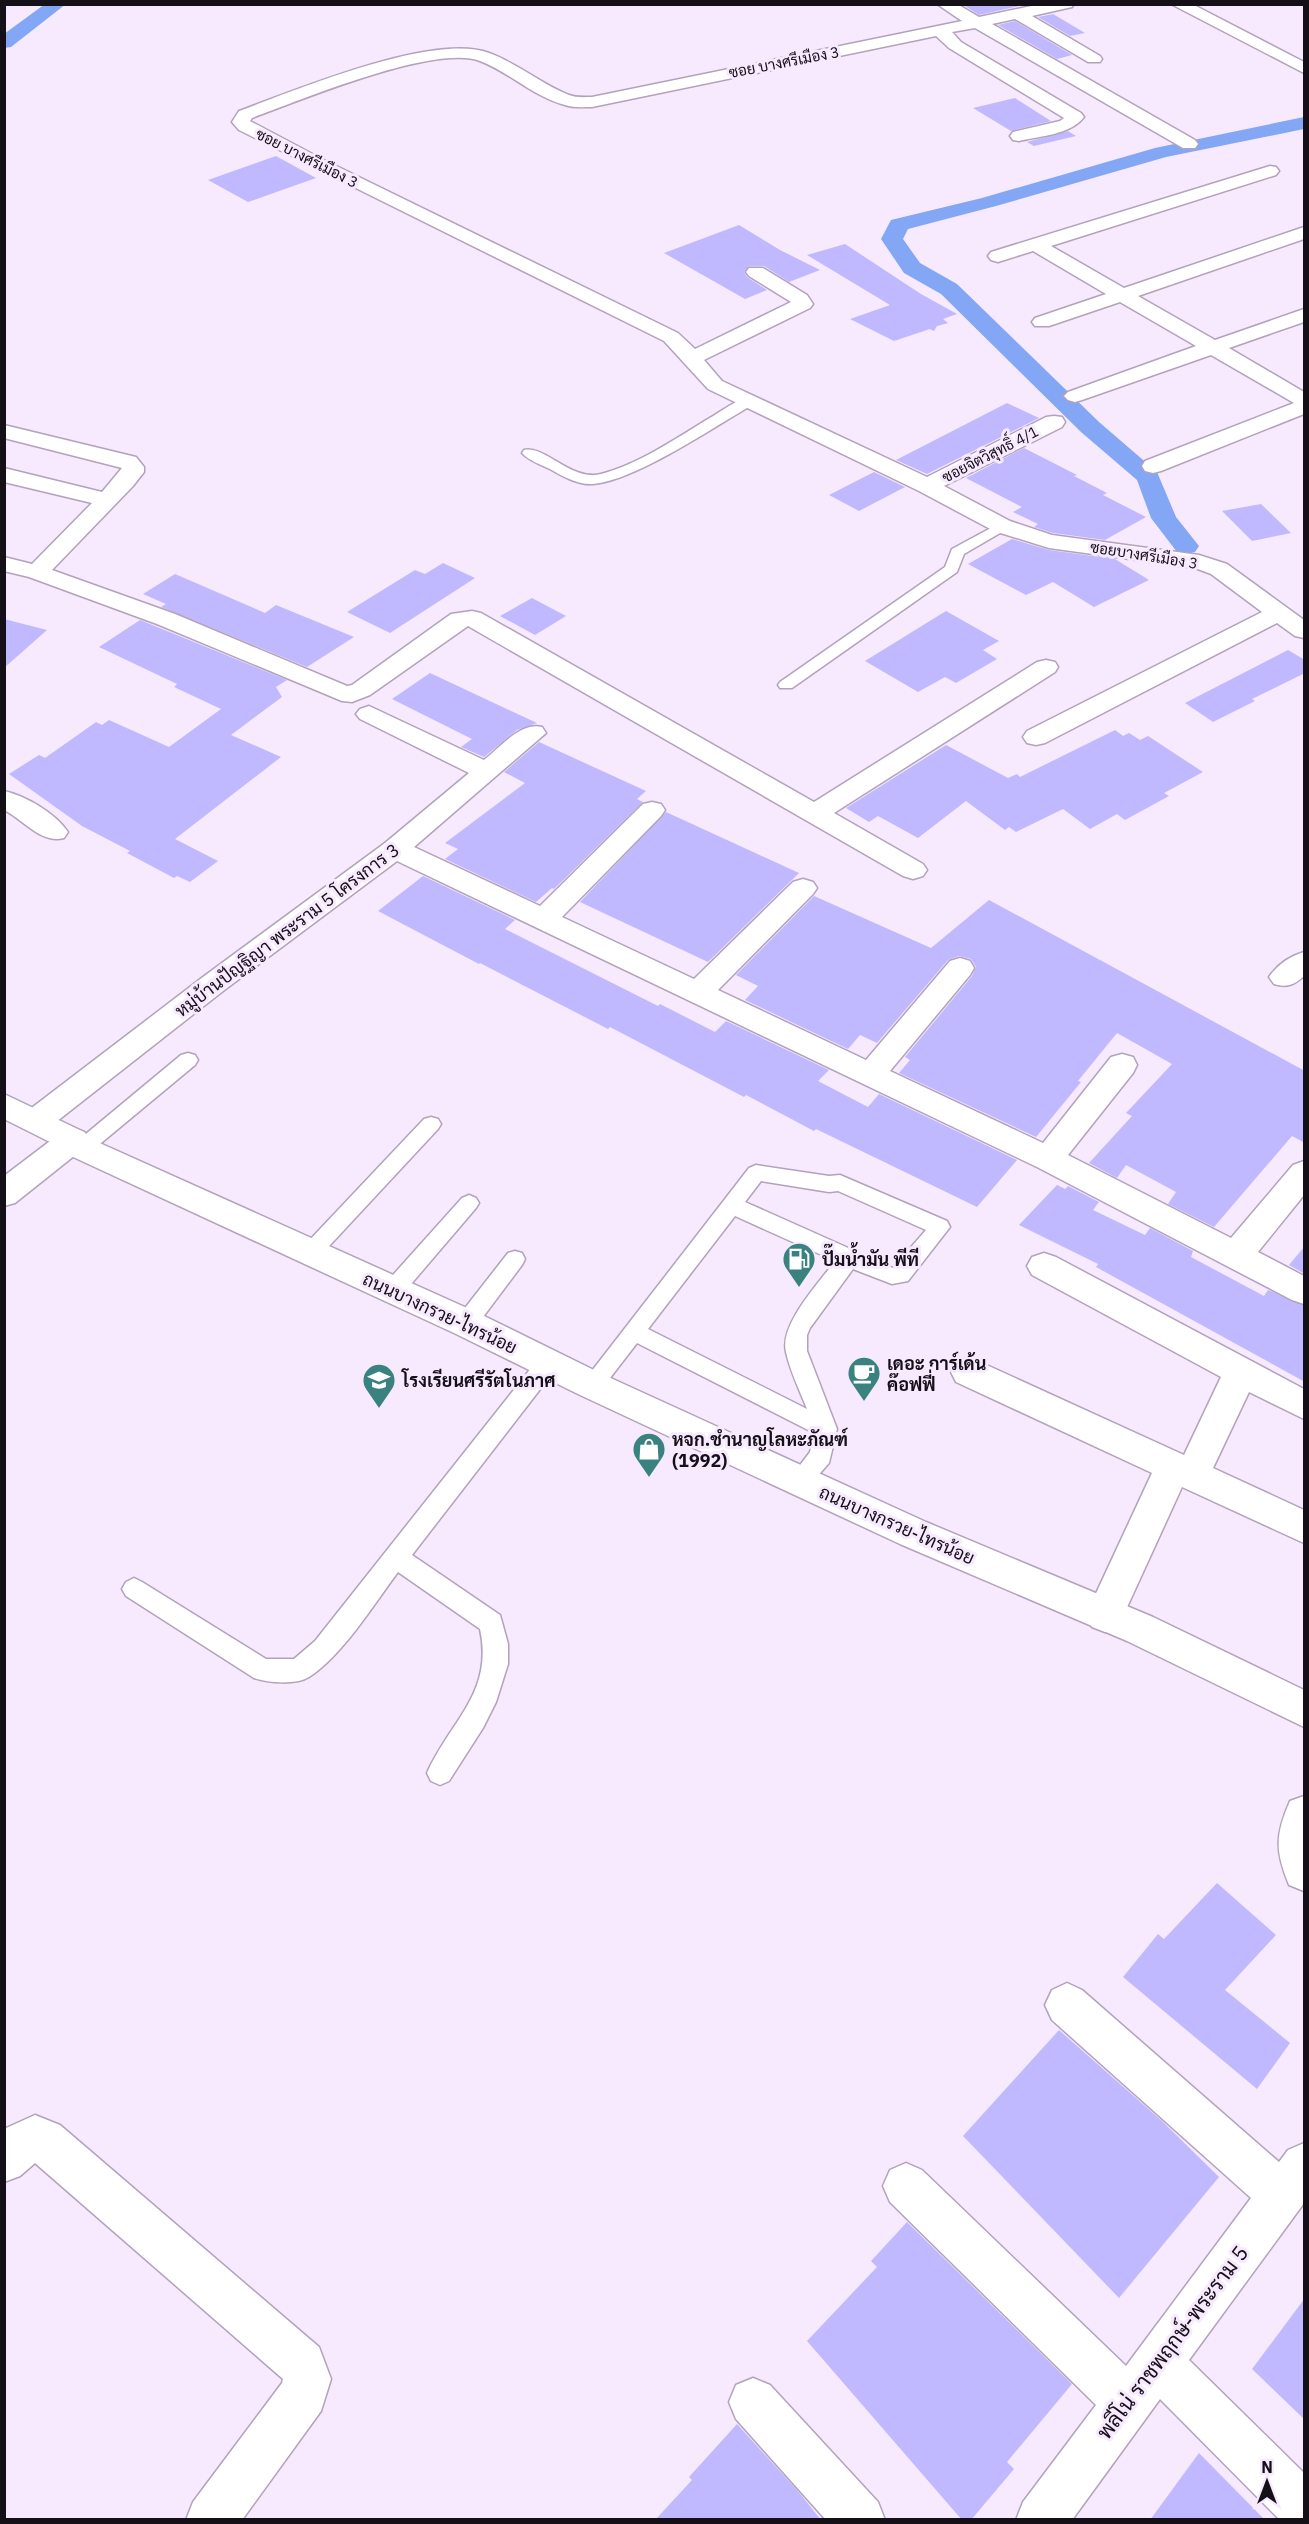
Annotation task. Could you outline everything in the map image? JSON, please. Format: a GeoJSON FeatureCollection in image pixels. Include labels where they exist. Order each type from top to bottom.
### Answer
{"type":"FeatureCollection","features":[{"type":"Feature","properties":{"kind":"street"},"geometry":{"type":"LineString","coordinates":[[945,4],[976,24],[1189,144]]}},
{"type":"Feature","properties":{"kind":"street","name":"ซอย บางศรีเมือง 3"},"geometry":{"type":"LineString","coordinates":[[1002,526],[927,486],[714,385],[702,373],[681,344],[671,337],[314,162],[245,126],[241,119],[245,115],[358,75],[410,60],[451,52],[473,53],[568,101],[592,102],[1066,4]]}},
{"type":"Feature","properties":{"kind":"street"},"geometry":{"type":"LineString","coordinates":[[1179,4],[1305,68]]}},
{"type":"Feature","properties":{"kind":"street"},"geometry":{"type":"LineString","coordinates":[[1019,15],[1094,59]]}},
{"type":"Feature","properties":{"kind":"street"},"geometry":{"type":"LineString","coordinates":[[941,31],[955,45],[1075,117],[1066,125],[1019,136]]}},
{"type":"Feature","properties":{"kind":"street"},"geometry":{"type":"LineString","coordinates":[[998,256],[1270,171]]}},
{"type":"Feature","properties":{"kind":"street"},"geometry":{"type":"LineString","coordinates":[[1042,322],[1305,233]]}},
{"type":"Feature","properties":{"kind":"street"},"geometry":{"type":"LineString","coordinates":[[1036,244],[1305,400]]}},
{"type":"Feature","properties":{"kind":"street"},"geometry":{"type":"LineString","coordinates":[[692,358],[803,304],[800,299],[756,272]]}},
{"type":"Feature","properties":{"kind":"street"},"geometry":{"type":"LineString","coordinates":[[1075,396],[1305,315]]}},
{"type":"Feature","properties":{"kind":"street"},"geometry":{"type":"LineString","coordinates":[[1153,466],[1305,407]]}},
{"type":"Feature","properties":{"kind":"street","name":"ซอยจิตวิสุทธิ์ 4/1"},"geometry":{"type":"LineString","coordinates":[[927,486],[1054,422]]}},
{"type":"Feature","properties":{"kind":"street"},"geometry":{"type":"LineString","coordinates":[[4,431],[128,462],[133,467],[133,472],[37,572]]}},
{"type":"Feature","properties":{"kind":"street"},"geometry":{"type":"LineString","coordinates":[[4,475],[105,499]]}},
{"type":"Feature","properties":{"kind":"street","name":"ซอยบางศรีเมือง 3"},"geometry":{"type":"LineString","coordinates":[[1002,526],[1049,541],[1199,562],[1219,569],[1303,629]]}},
{"type":"Feature","properties":{"kind":"street"},"geometry":{"type":"LineString","coordinates":[[4,564],[37,572],[166,619],[342,693],[351,694],[361,690],[460,619],[472,618],[913,870]]}},
{"type":"Feature","properties":{"kind":"street"},"geometry":{"type":"LineString","coordinates":[[1036,737],[1278,613]]}},
{"type":"Feature","properties":{"kind":"street"},"geometry":{"type":"LineString","coordinates":[[815,813],[1046,667]]}},
{"type":"Feature","properties":{"kind":"street"},"geometry":{"type":"LineString","coordinates":[[369,714],[487,772]]}},
{"type":"Feature","properties":{"kind":"street","name":"หมู่บ้านปัญฐิญา พระราม 5 โครงการ 3"},"geometry":{"type":"LineString","coordinates":[[36,1121],[213,984],[395,849],[533,733]]}},
{"type":"Feature","properties":{"kind":"street"},"geometry":{"type":"LineString","coordinates":[[4,800],[25,810],[54,832]]}},
{"type":"Feature","properties":{"kind":"street"},"geometry":{"type":"LineString","coordinates":[[543,920],[652,810]]}},
{"type":"Feature","properties":{"kind":"street"},"geometry":{"type":"LineString","coordinates":[[395,849],[1048,1159],[1305,1291]]}},
{"type":"Feature","properties":{"kind":"street"},"geometry":{"type":"LineString","coordinates":[[697,993],[803,888]]}},
{"type":"Feature","properties":{"kind":"street"},"geometry":{"type":"LineString","coordinates":[[870,1075],[960,968]]}},
{"type":"Feature","properties":{"kind":"street"},"geometry":{"type":"LineString","coordinates":[[1048,1159],[1122,1065]]}},
{"type":"Feature","properties":{"kind":"street","name":"ถนนบางกรวย-ไทรน้อย"},"geometry":{"type":"LineString","coordinates":[[4,1105],[77,1144],[392,1291],[466,1323],[592,1385],[913,1533],[1140,1629],[1305,1709]]}},
{"type":"Feature","properties":{"kind":"street"},"geometry":{"type":"LineString","coordinates":[[4,1194],[77,1144]]}},
{"type":"Feature","properties":{"kind":"street"},"geometry":{"type":"LineString","coordinates":[[1236,1255],[1305,1173]]}},
{"type":"Feature","properties":{"kind":"street"},"geometry":{"type":"LineString","coordinates":[[1044,1266],[1305,1405]]}},
{"type":"Feature","properties":{"kind":"street"},"geometry":{"type":"LineString","coordinates":[[1105,1615],[1183,1471],[1241,1371]]}},
{"type":"Feature","properties":{"kind":"street"},"geometry":{"type":"LineString","coordinates":[[968,1372],[1305,1527]]}},
{"type":"Feature","properties":{"kind":"street"},"geometry":{"type":"LineString","coordinates":[[1305,1815],[1297,1841],[1305,1871]]}},
{"type":"Feature","properties":{"kind":"street"},"geometry":{"type":"LineString","coordinates":[[1067,2005],[1299,2174]]}},
{"type":"Feature","properties":{"kind":"street"},"geometry":{"type":"LineString","coordinates":[[4,2160],[24,2142],[35,2138],[44,2142],[302,2364],[307,2379],[304,2394],[211,2520]]}},
{"type":"Feature","properties":{"kind":"street","name":"พลีโน่ ราชพฤกษ์-พระราม 5"},"geometry":{"type":"LineString","coordinates":[[1041,2520],[1299,2174]]}},
{"type":"Feature","properties":{"kind":"street"},"geometry":{"type":"LineString","coordinates":[[906,2186],[1128,2402]]}},
{"type":"Feature","properties":{"kind":"street"},"geometry":{"type":"LineString","coordinates":[[1157,2362],[1305,2508]]}},
{"type":"Feature","properties":{"kind":"street"},"geometry":{"type":"LineString","coordinates":[[753,2402],[860,2520]]}},
{"type":"Feature","properties":{"kind":"lane"},"geometry":{"type":"LineString","coordinates":[[529,453],[586,480],[607,478],[749,401]]}},
{"type":"Feature","properties":{"kind":"lane"},"geometry":{"type":"LineString","coordinates":[[786,685],[952,569],[957,552],[1002,526]]}},
{"type":"Feature","properties":{"kind":"lane"},"geometry":{"type":"LineString","coordinates":[[77,1144],[188,1060]]}},
{"type":"Feature","properties":{"kind":"lane"},"geometry":{"type":"LineString","coordinates":[[311,1252],[431,1124]]}},
{"type":"Feature","properties":{"kind":"lane"},"geometry":{"type":"LineString","coordinates":[[592,1385],[758,1173],[829,1184],[840,1183],[940,1227],[901,1275],[892,1276],[733,1206]]}},
{"type":"Feature","properties":{"kind":"lane"},"geometry":{"type":"LineString","coordinates":[[392,1291],[469,1203]]}},
{"type":"Feature","properties":{"kind":"lane"},"geometry":{"type":"LineString","coordinates":[[799,1481],[821,1456],[826,1429],[796,1351],[796,1335],[802,1323],[849,1258]]}},
{"type":"Feature","properties":{"kind":"lane"},"geometry":{"type":"LineString","coordinates":[[466,1323],[515,1259]]}},
{"type":"Feature","properties":{"kind":"lane"},"geometry":{"type":"LineString","coordinates":[[635,1332],[826,1429]]}},
{"type":"Feature","properties":{"kind":"lane"},"geometry":{"type":"LineString","coordinates":[[134,1589],[263,1670],[300,1670],[324,1649],[548,1364]]}},
{"type":"Feature","properties":{"kind":"lane"},"geometry":{"type":"LineString","coordinates":[[396,1557],[491,1623],[494,1632],[498,1667],[488,1697],[440,1773]]}},
{"type":"Feature","properties":{"kind":"building"},"geometry":{"type":"Polygon","coordinates":[[[962,4],[1028,4],[979,15],[962,4]]]}},
{"type":"Feature","properties":{"kind":"building"},"geometry":{"type":"Polygon","coordinates":[[[1053,14],[1085,33],[1070,36],[1038,17],[1053,14]]]}},
{"type":"Feature","properties":{"kind":"building"},"geometry":{"type":"Polygon","coordinates":[[[1015,21],[1072,55],[1057,59],[998,25],[1015,21]]]}},
{"type":"Feature","properties":{"kind":"building"},"geometry":{"type":"Polygon","coordinates":[[[1015,98],[1051,121],[1011,131],[973,108],[1015,98]]]}},
{"type":"Feature","properties":{"kind":"building"},"geometry":{"type":"Polygon","coordinates":[[[1068,131],[1076,136],[1034,146],[1027,142],[1068,131]]]}},
{"type":"Feature","properties":{"kind":"building"},"geometry":{"type":"Polygon","coordinates":[[[276,156],[316,178],[248,202],[208,180],[276,156]]]}},
{"type":"Feature","properties":{"kind":"building"},"geometry":{"type":"Polygon","coordinates":[[[739,225],[780,250],[820,270],[789,282],[764,266],[749,266],[744,272],[747,277],[767,290],[745,299],[664,253],[739,225]]]}},
{"type":"Feature","properties":{"kind":"building"},"geometry":{"type":"Polygon","coordinates":[[[845,244],[921,294],[957,314],[943,319],[948,323],[937,326],[934,331],[930,329],[894,341],[850,319],[890,305],[807,255],[845,244]]]}},
{"type":"Feature","properties":{"kind":"building"},"geometry":{"type":"Polygon","coordinates":[[[1007,403],[1039,418],[927,474],[896,460],[1007,403]]]}},
{"type":"Feature","properties":{"kind":"building"},"geometry":{"type":"Polygon","coordinates":[[[1024,448],[1077,475],[1074,476],[1107,493],[1103,495],[1146,517],[1105,540],[1053,533],[1034,527],[1038,524],[1013,512],[1022,507],[966,478],[1024,448]]]}},
{"type":"Feature","properties":{"kind":"building"},"geometry":{"type":"Polygon","coordinates":[[[874,472],[905,487],[859,511],[829,495],[874,472]]]}},
{"type":"Feature","properties":{"kind":"building"},"geometry":{"type":"Polygon","coordinates":[[[1261,504],[1291,533],[1252,541],[1222,511],[1261,504]]]}},
{"type":"Feature","properties":{"kind":"building"},"geometry":{"type":"Polygon","coordinates":[[[1012,539],[1049,550],[1115,559],[1149,580],[1094,607],[1053,582],[1026,595],[968,564],[1012,539]]]}},
{"type":"Feature","properties":{"kind":"building"},"geometry":{"type":"Polygon","coordinates":[[[443,563],[475,578],[390,633],[347,612],[415,570],[425,574],[443,563]]]}},
{"type":"Feature","properties":{"kind":"building"},"geometry":{"type":"Polygon","coordinates":[[[175,574],[265,613],[276,605],[354,637],[307,667],[161,607],[166,604],[143,594],[175,574]]]}},
{"type":"Feature","properties":{"kind":"building"},"geometry":{"type":"Polygon","coordinates":[[[532,598],[566,616],[535,635],[500,616],[532,598]]]}},
{"type":"Feature","properties":{"kind":"building"},"geometry":{"type":"Polygon","coordinates":[[[946,611],[999,641],[983,650],[997,659],[956,683],[945,677],[918,692],[865,661],[946,611]]]}},
{"type":"Feature","properties":{"kind":"building"},"geometry":{"type":"Polygon","coordinates":[[[4,619],[47,630],[4,668],[4,619]]]}},
{"type":"Feature","properties":{"kind":"building"},"geometry":{"type":"Polygon","coordinates":[[[140,620],[287,680],[276,687],[282,697],[231,735],[281,757],[175,839],[218,861],[190,882],[177,876],[174,878],[127,853],[130,851],[82,826],[9,774],[39,755],[45,758],[96,722],[102,725],[109,720],[169,747],[221,709],[174,687],[177,684],[99,647],[140,620]]]}},
{"type":"Feature","properties":{"kind":"building"},"geometry":{"type":"Polygon","coordinates":[[[1288,650],[1305,660],[1305,673],[1252,699],[1255,701],[1213,722],[1185,703],[1288,650]]]}},
{"type":"Feature","properties":{"kind":"building"},"geometry":{"type":"Polygon","coordinates":[[[430,673],[537,723],[517,730],[484,757],[461,747],[472,739],[392,699],[430,673]]]}},
{"type":"Feature","properties":{"kind":"building"},"geometry":{"type":"Polygon","coordinates":[[[1115,730],[1123,736],[1129,733],[1140,740],[1148,736],[1203,772],[1164,793],[1169,796],[1125,820],[1117,814],[1090,829],[1063,809],[1016,832],[1009,827],[1005,830],[966,801],[918,838],[878,816],[869,822],[846,808],[946,745],[1008,778],[1017,774],[1020,777],[1115,730]]]}},
{"type":"Feature","properties":{"kind":"building"},"geometry":{"type":"Polygon","coordinates":[[[539,742],[646,791],[637,799],[643,802],[554,889],[552,888],[536,902],[445,859],[458,849],[445,843],[525,783],[504,772],[539,742]]]}},
{"type":"Feature","properties":{"kind":"building"},"geometry":{"type":"Polygon","coordinates":[[[666,812],[799,873],[708,962],[580,902],[666,812]]]}},
{"type":"Feature","properties":{"kind":"building"},"geometry":{"type":"Polygon","coordinates":[[[423,876],[515,920],[505,929],[658,1006],[660,1004],[715,1032],[726,1021],[829,1070],[818,1081],[868,1107],[879,1094],[1017,1160],[977,1207],[816,1129],[814,1131],[610,1027],[608,1029],[479,964],[378,911],[423,876]]]}},
{"type":"Feature","properties":{"kind":"building"},"geometry":{"type":"Polygon","coordinates":[[[814,896],[931,948],[989,900],[1305,1071],[1305,1143],[1292,1136],[1214,1227],[1168,1204],[1176,1192],[1126,1165],[1117,1178],[1089,1163],[1132,1116],[1126,1113],[1172,1064],[1117,1033],[1036,1137],[899,1073],[910,1060],[905,1057],[972,976],[976,967],[971,959],[959,956],[948,960],[877,1043],[860,1035],[848,1049],[745,1000],[758,986],[736,975],[814,896]]]}},
{"type":"Feature","properties":{"kind":"building"},"geometry":{"type":"Polygon","coordinates":[[[1057,1185],[1065,1189],[1068,1186],[1099,1202],[1093,1210],[1145,1235],[1150,1228],[1193,1251],[1191,1257],[1264,1296],[1268,1290],[1305,1306],[1305,1382],[1096,1267],[1098,1264],[1019,1225],[1057,1185]]]}},
{"type":"Feature","properties":{"kind":"building"},"geometry":{"type":"Polygon","coordinates":[[[1305,1246],[1305,1274],[1289,1265],[1305,1246]]]}},
{"type":"Feature","properties":{"kind":"building"},"geometry":{"type":"Polygon","coordinates":[[[1217,1883],[1276,1935],[1225,1990],[1290,2043],[1257,2089],[1123,1977],[1158,1934],[1164,1939],[1217,1883]]]}},
{"type":"Feature","properties":{"kind":"building"},"geometry":{"type":"Polygon","coordinates":[[[1059,2030],[1162,2121],[1219,2177],[1119,2298],[963,2136],[1059,2030]]]}},
{"type":"Feature","properties":{"kind":"building"},"geometry":{"type":"Polygon","coordinates":[[[907,2222],[1072,2384],[1007,2462],[1014,2469],[971,2520],[962,2520],[807,2341],[877,2267],[871,2261],[907,2222]]]}},
{"type":"Feature","properties":{"kind":"building"},"geometry":{"type":"Polygon","coordinates":[[[1305,2298],[1305,2420],[1252,2369],[1305,2298]]]}},
{"type":"Feature","properties":{"kind":"building"},"geometry":{"type":"Polygon","coordinates":[[[737,2424],[821,2520],[655,2520],[692,2480],[689,2477],[737,2424]]]}},
{"type":"Feature","properties":{"kind":"building"},"geometry":{"type":"Polygon","coordinates":[[[1199,2453],[1265,2520],[1150,2520],[1199,2453]]]}},
{"type":"Feature","properties":{"kind":"waterway"},"geometry":{"type":"LineString","coordinates":[[4,43],[57,4]]}},
{"type":"Feature","properties":{"kind":"waterway"},"geometry":{"type":"LineString","coordinates":[[1186,546],[1164,518],[1148,477],[1090,427],[949,289],[912,268],[892,239],[899,225],[989,202],[1162,152],[1304,123]]}},
{"type":"Feature","properties":{"kind":"place","name":"ปั๊มน้ำมัน พีที"},"geometry":{"type":"Point","coordinates":[799,1288]}},
{"type":"Feature","properties":{"kind":"place","name":"เดอะ การ์เด้น ค๊อฟฟี่"},"geometry":{"type":"Point","coordinates":[864,1402]}},
{"type":"Feature","properties":{"kind":"place","name":"โรงเรียนศรีรัตโนภาศ"},"geometry":{"type":"Point","coordinates":[379,1409]}},
{"type":"Feature","properties":{"kind":"place","name":"หจก.ชำนาญโลหะภัณฑ์ (1992)"},"geometry":{"type":"Point","coordinates":[649,1478]}}]}
